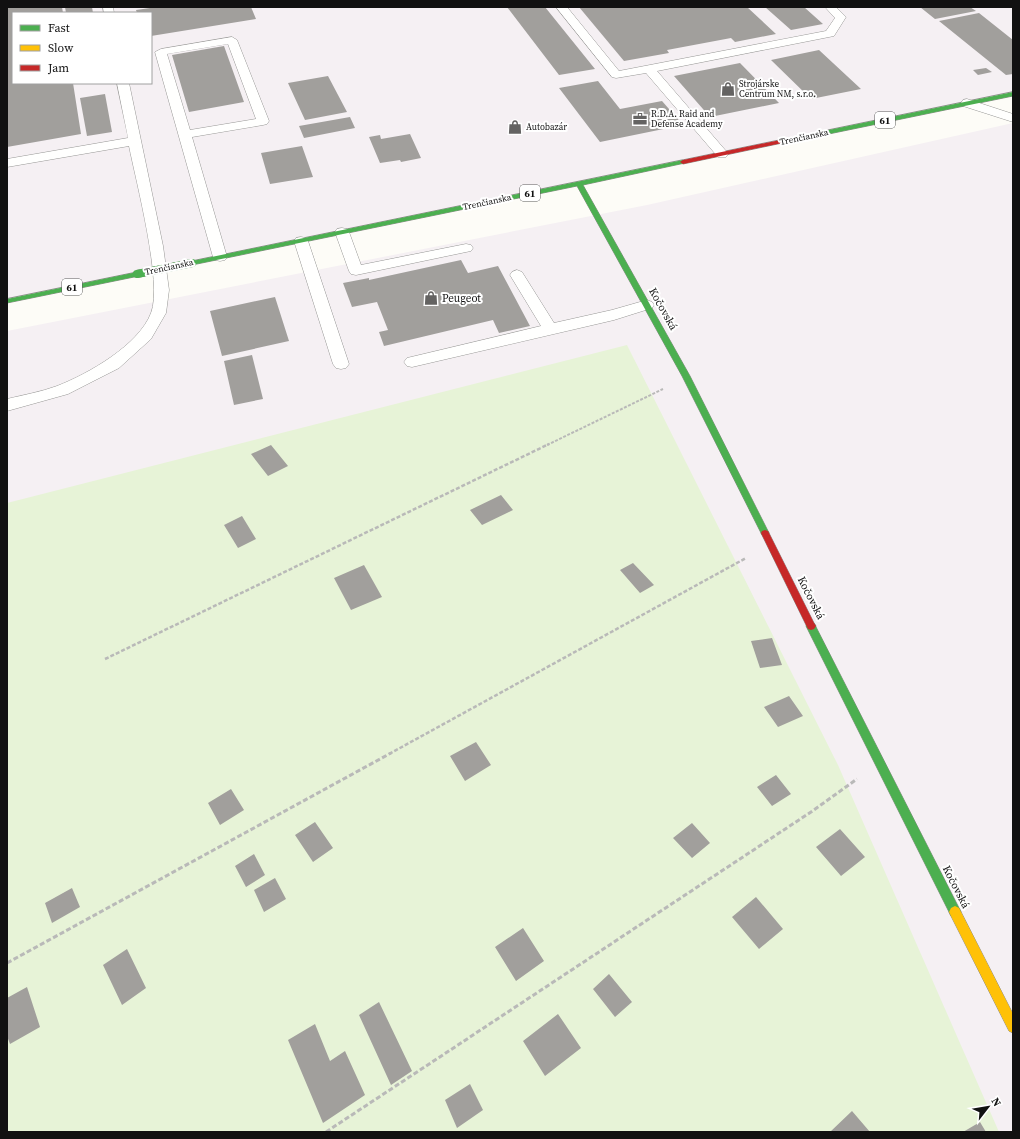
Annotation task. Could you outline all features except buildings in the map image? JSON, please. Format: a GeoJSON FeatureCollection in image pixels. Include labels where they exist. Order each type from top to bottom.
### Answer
{"type":"FeatureCollection","features":[{"type":"Feature","properties":{"kind":"main road","name":"Trenčianska"},"geometry":{"type":"LineString","coordinates":[[7,301],[1013,94]]}},
{"type":"Feature","properties":{"kind":"main road","name":"Kočovská"},"geometry":{"type":"LineString","coordinates":[[579,183],[693,389],[1013,1027]]}},
{"type":"Feature","properties":{"kind":"lane"},"geometry":{"type":"LineString","coordinates":[[561,7],[616,75],[830,34],[841,16],[830,7]]}},
{"type":"Feature","properties":{"kind":"lane"},"geometry":{"type":"LineString","coordinates":[[185,135],[263,121],[232,40],[161,52],[220,257]]}},
{"type":"Feature","properties":{"kind":"lane"},"geometry":{"type":"LineString","coordinates":[[649,69],[722,154]]}},
{"type":"Feature","properties":{"kind":"lane"},"geometry":{"type":"LineString","coordinates":[[7,405],[62,390],[114,364],[146,335],[159,313],[162,290],[156,246],[123,84]]}},
{"type":"Feature","properties":{"kind":"lane"},"geometry":{"type":"LineString","coordinates":[[967,103],[1013,118]]}},
{"type":"Feature","properties":{"kind":"lane"},"geometry":{"type":"LineString","coordinates":[[7,163],[135,141]]}},
{"type":"Feature","properties":{"kind":"lane"},"geometry":{"type":"LineString","coordinates":[[342,232],[356,270],[466,248]]}},
{"type":"Feature","properties":{"kind":"lane"},"geometry":{"type":"LineString","coordinates":[[301,241],[341,364]]}},
{"type":"Feature","properties":{"kind":"lane"},"geometry":{"type":"LineString","coordinates":[[517,275],[550,328]]}},
{"type":"Feature","properties":{"kind":"lane"},"geometry":{"type":"LineString","coordinates":[[412,362],[550,328],[614,315],[647,305]]}},
{"type":"Feature","properties":{"kind":"path"},"geometry":{"type":"LineString","coordinates":[[105,659],[659,391]]}},
{"type":"Feature","properties":{"kind":"path"},"geometry":{"type":"LineString","coordinates":[[7,963],[747,557]]}},
{"type":"Feature","properties":{"kind":"path"},"geometry":{"type":"LineString","coordinates":[[326,1132],[811,812],[855,780]]}},
{"type":"Feature","properties":{"kind":"shaded area"},"geometry":{"type":"Polygon","coordinates":[[[7,7],[1013,7],[1013,92],[7,302],[7,7]]]}},
{"type":"Feature","properties":{"kind":"shaded area"},"geometry":{"type":"Polygon","coordinates":[[[1013,123],[1013,1132],[7,1132],[7,331],[647,205],[1013,123]]]}},
{"type":"Feature","properties":{"kind":"green space"},"geometry":{"type":"Polygon","coordinates":[[[627,345],[838,765],[999,1132],[7,1132],[7,503],[627,345]]]}},
{"type":"Feature","properties":{"kind":"traffic: fast"},"geometry":{"type":"LineString","coordinates":[[785,141],[1013,94]]}},
{"type":"Feature","properties":{"kind":"traffic: fast"},"geometry":{"type":"LineString","coordinates":[[192,263],[683,162]]}},
{"type":"Feature","properties":{"kind":"traffic: fast"},"geometry":{"type":"LineString","coordinates":[[579,183],[686,376],[765,533]]}},
{"type":"Feature","properties":{"kind":"traffic: fast"},"geometry":{"type":"LineString","coordinates":[[137,274],[192,263]]}},
{"type":"Feature","properties":{"kind":"traffic: fast"},"geometry":{"type":"LineString","coordinates":[[7,301],[137,274]]}},
{"type":"Feature","properties":{"kind":"traffic: fast"},"geometry":{"type":"LineString","coordinates":[[811,626],[955,912]]}},
{"type":"Feature","properties":{"kind":"traffic: slow"},"geometry":{"type":"LineString","coordinates":[[955,912],[1013,1027]]}},
{"type":"Feature","properties":{"kind":"traffic: jam"},"geometry":{"type":"LineString","coordinates":[[683,162],[785,141]]}},
{"type":"Feature","properties":{"kind":"traffic: jam"},"geometry":{"type":"LineString","coordinates":[[765,533],[811,626]]}},
{"type":"Feature","properties":{"kind":"place","name":"Strojárske Centrum NM, s.r.o."},"geometry":{"type":"Point","coordinates":[728,89]}},
{"type":"Feature","properties":{"kind":"place","name":"R.D.A. Raid and Defense Academy"},"geometry":{"type":"Point","coordinates":[640,119]}},
{"type":"Feature","properties":{"kind":"place","name":"Autobazár"},"geometry":{"type":"Point","coordinates":[515,127]}},
{"type":"Feature","properties":{"kind":"place","name":"Peugeot"},"geometry":{"type":"Point","coordinates":[431,298]}}]}
